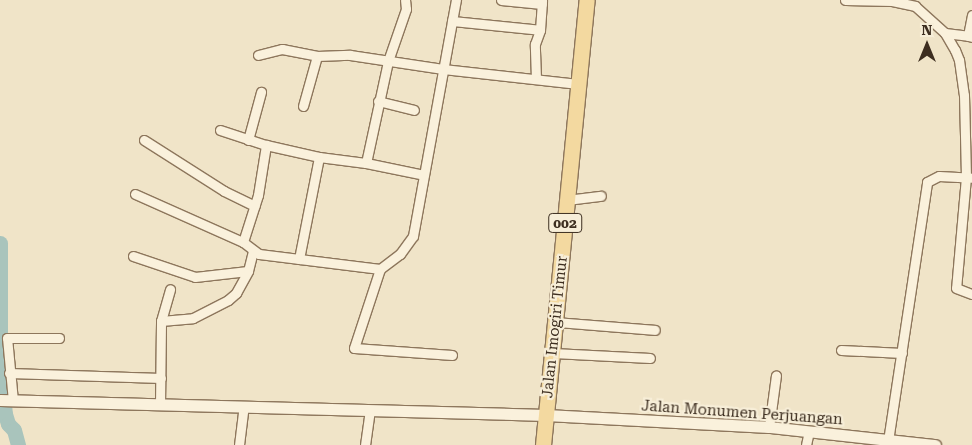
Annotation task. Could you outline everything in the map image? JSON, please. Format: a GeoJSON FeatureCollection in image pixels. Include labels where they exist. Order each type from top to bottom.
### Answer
{"type":"FeatureCollection","features":[{"type":"Feature","properties":{"kind":"main road","name":"Jalan Imogiri Timur"},"geometry":{"type":"LineString","coordinates":[[543,445],[586,0]]}},
{"type":"Feature","properties":{"kind":"street"},"geometry":{"type":"LineString","coordinates":[[366,163],[388,61],[406,10],[405,0]]}},
{"type":"Feature","properties":{"kind":"street"},"geometry":{"type":"LineString","coordinates":[[452,355],[355,349],[380,269],[400,254],[413,236],[456,0]]}},
{"type":"Feature","properties":{"kind":"street"},"geometry":{"type":"LineString","coordinates":[[501,0],[542,2],[540,30],[535,44],[536,79]]}},
{"type":"Feature","properties":{"kind":"street"},"geometry":{"type":"LineString","coordinates":[[845,0],[916,3],[945,33],[958,60],[968,96],[969,177],[956,288],[972,294]]}},
{"type":"Feature","properties":{"kind":"street"},"geometry":{"type":"LineString","coordinates":[[945,33],[970,36],[972,15]]}},
{"type":"Feature","properties":{"kind":"street"},"geometry":{"type":"LineString","coordinates":[[452,21],[540,30]]}},
{"type":"Feature","properties":{"kind":"street"},"geometry":{"type":"LineString","coordinates":[[258,55],[282,49],[317,56],[341,54],[443,69],[578,84]]}},
{"type":"Feature","properties":{"kind":"street"},"geometry":{"type":"LineString","coordinates":[[303,106],[317,56]]}},
{"type":"Feature","properties":{"kind":"street"},"geometry":{"type":"LineString","coordinates":[[248,140],[261,92]]}},
{"type":"Feature","properties":{"kind":"street"},"geometry":{"type":"LineString","coordinates":[[378,101],[414,110]]}},
{"type":"Feature","properties":{"kind":"street"},"geometry":{"type":"LineString","coordinates":[[220,130],[266,145],[319,157],[366,163],[424,175]]}},
{"type":"Feature","properties":{"kind":"street"},"geometry":{"type":"LineString","coordinates":[[144,140],[224,192],[254,206]]}},
{"type":"Feature","properties":{"kind":"street"},"geometry":{"type":"LineString","coordinates":[[243,242],[261,183],[266,145]]}},
{"type":"Feature","properties":{"kind":"street"},"geometry":{"type":"LineString","coordinates":[[299,258],[319,157]]}},
{"type":"Feature","properties":{"kind":"street"},"geometry":{"type":"LineString","coordinates":[[888,441],[928,180],[939,176],[969,177]]}},
{"type":"Feature","properties":{"kind":"street"},"geometry":{"type":"LineString","coordinates":[[136,194],[243,242],[253,251],[267,255],[380,269]]}},
{"type":"Feature","properties":{"kind":"street"},"geometry":{"type":"LineString","coordinates":[[567,200],[601,196]]}},
{"type":"Feature","properties":{"kind":"street"},"geometry":{"type":"LineString","coordinates":[[161,321],[193,318],[228,300],[236,293],[248,271],[253,251]]}},
{"type":"Feature","properties":{"kind":"street"},"geometry":{"type":"LineString","coordinates":[[133,256],[195,277],[248,271]]}},
{"type":"Feature","properties":{"kind":"street"},"geometry":{"type":"LineString","coordinates":[[160,405],[161,321],[170,289]]}},
{"type":"Feature","properties":{"kind":"street"},"geometry":{"type":"LineString","coordinates":[[556,322],[655,330]]}},
{"type":"Feature","properties":{"kind":"street"},"geometry":{"type":"LineString","coordinates":[[9,400],[7,338],[59,338]]}},
{"type":"Feature","properties":{"kind":"street"},"geometry":{"type":"LineString","coordinates":[[841,350],[902,353]]}},
{"type":"Feature","properties":{"kind":"street"},"geometry":{"type":"LineString","coordinates":[[553,353],[650,358]]}},
{"type":"Feature","properties":{"kind":"street"},"geometry":{"type":"LineString","coordinates":[[9,375],[161,378]]}},
{"type":"Feature","properties":{"kind":"street"},"geometry":{"type":"LineString","coordinates":[[768,427],[776,375]]}},
{"type":"Feature","properties":{"kind":"street","name":"Jalan Monumen Perjuangan"},"geometry":{"type":"LineString","coordinates":[[9,400],[546,416],[768,427],[935,445]]}},
{"type":"Feature","properties":{"kind":"street"},"geometry":{"type":"LineString","coordinates":[[239,445],[244,407]]}},
{"type":"Feature","properties":{"kind":"street"},"geometry":{"type":"LineString","coordinates":[[365,445],[370,410]]}},
{"type":"Feature","properties":{"kind":"street"},"geometry":{"type":"LineString","coordinates":[[806,445],[809,432]]}},
{"type":"Feature","properties":{"kind":"waterway"},"geometry":{"type":"LineString","coordinates":[[0,243],[0,364],[5,414],[8,424],[14,430],[18,445]]}}]}
